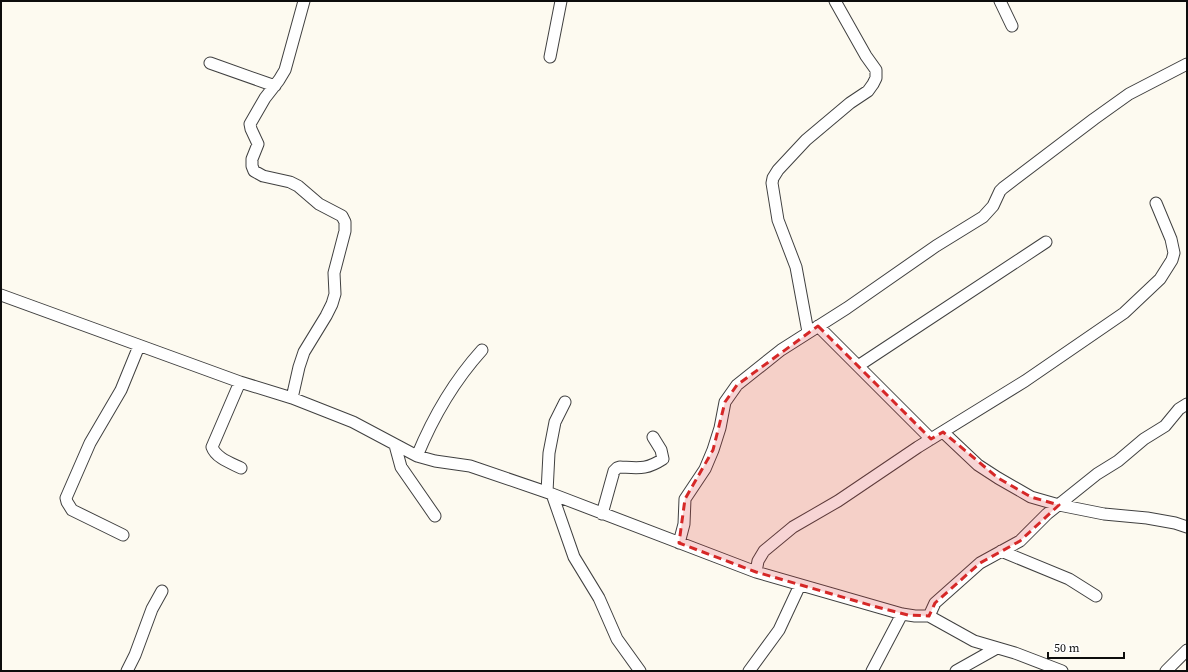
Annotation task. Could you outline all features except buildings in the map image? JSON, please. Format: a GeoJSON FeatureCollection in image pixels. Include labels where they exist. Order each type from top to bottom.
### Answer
{"type":"FeatureCollection","features":[{"type":"Feature","properties":{"kind":"street"},"geometry":{"type":"LineString","coordinates":[[292,398],[304,352],[332,304],[335,294],[334,273],[345,231],[345,222],[342,216],[319,204],[298,186],[290,182],[263,176],[254,171],[252,160],[258,144],[250,124],[265,98],[285,70],[304,1]]}},
{"type":"Feature","properties":{"kind":"street"},"geometry":{"type":"LineString","coordinates":[[550,57],[561,1]]}},
{"type":"Feature","properties":{"kind":"street"},"geometry":{"type":"LineString","coordinates":[[808,332],[796,267],[778,220],[772,183],[778,170],[806,140],[850,103],[868,92],[876,78],[876,70],[862,49],[835,1]]}},
{"type":"Feature","properties":{"kind":"street"},"geometry":{"type":"LineString","coordinates":[[1000,1],[1012,26]]}},
{"type":"Feature","properties":{"kind":"street"},"geometry":{"type":"LineString","coordinates":[[210,63],[275,86]]}},
{"type":"Feature","properties":{"kind":"street"},"geometry":{"type":"LineString","coordinates":[[679,543],[684,524],[685,500],[705,468],[720,428],[725,402],[737,385],[781,350],[847,308],[931,250],[983,217],[993,206],[1003,188],[1129,94],[1187,64]]}},
{"type":"Feature","properties":{"kind":"street"},"geometry":{"type":"LineString","coordinates":[[756,572],[758,561],[764,552],[793,527],[838,501],[931,439],[1025,381],[1124,313],[1160,279],[1172,260],[1174,253],[1170,233],[1156,203]]}},
{"type":"Feature","properties":{"kind":"street"},"geometry":{"type":"LineString","coordinates":[[858,366],[1046,242]]}},
{"type":"Feature","properties":{"kind":"street"},"geometry":{"type":"LineString","coordinates":[[1,295],[240,382],[292,398],[353,422],[417,456],[435,461],[470,466],[550,493],[756,572],[902,614],[929,616],[974,641],[1062,671]]}},
{"type":"Feature","properties":{"kind":"street"},"geometry":{"type":"LineString","coordinates":[[818,326],[931,439]]}},
{"type":"Feature","properties":{"kind":"street"},"geometry":{"type":"LineString","coordinates":[[123,535],[72,510],[66,498],[90,443],[121,390],[139,346]]}},
{"type":"Feature","properties":{"kind":"street"},"geometry":{"type":"LineString","coordinates":[[417,456],[424,437],[447,395],[470,363],[482,350]]}},
{"type":"Feature","properties":{"kind":"street"},"geometry":{"type":"LineString","coordinates":[[240,382],[212,447],[214,452],[218,455],[241,468]]}},
{"type":"Feature","properties":{"kind":"street"},"geometry":{"type":"LineString","coordinates":[[565,402],[555,422],[549,453],[550,493],[574,556],[599,598],[617,639],[640,671]]}},
{"type":"Feature","properties":{"kind":"street"},"geometry":{"type":"LineString","coordinates":[[929,616],[935,603],[980,563],[1020,541],[1047,514],[1097,474],[1118,461],[1144,439],[1164,426],[1180,409],[1187,404]]}},
{"type":"Feature","properties":{"kind":"street"},"geometry":{"type":"LineString","coordinates":[[943,432],[978,465],[1031,497],[1059,505],[1104,514],[1147,518],[1187,527]]}},
{"type":"Feature","properties":{"kind":"street"},"geometry":{"type":"LineString","coordinates":[[602,514],[614,471],[617,468],[645,468],[663,459],[661,450],[654,437]]}},
{"type":"Feature","properties":{"kind":"street"},"geometry":{"type":"LineString","coordinates":[[395,445],[401,467],[435,516]]}},
{"type":"Feature","properties":{"kind":"street"},"geometry":{"type":"LineString","coordinates":[[1002,551],[1069,578],[1096,596]]}},
{"type":"Feature","properties":{"kind":"street"},"geometry":{"type":"LineString","coordinates":[[749,671],[779,630],[800,584]]}},
{"type":"Feature","properties":{"kind":"street"},"geometry":{"type":"LineString","coordinates":[[127,671],[135,655],[152,609],[162,591]]}},
{"type":"Feature","properties":{"kind":"street"},"geometry":{"type":"LineString","coordinates":[[872,671],[902,614]]}},
{"type":"Feature","properties":{"kind":"street"},"geometry":{"type":"LineString","coordinates":[[956,671],[997,648]]}},
{"type":"Feature","properties":{"kind":"street"},"geometry":{"type":"LineString","coordinates":[[1166,671],[1187,650]]}},
{"type":"Feature","properties":{"kind":"highlighted area"},"geometry":{"type":"Polygon","coordinates":[[[818,326],[931,439],[943,432],[998,478],[1031,497],[1059,505],[1020,541],[980,563],[935,603],[929,616],[908,615],[756,572],[679,543],[685,499],[713,450],[725,402],[737,385],[818,326]]]}}]}
